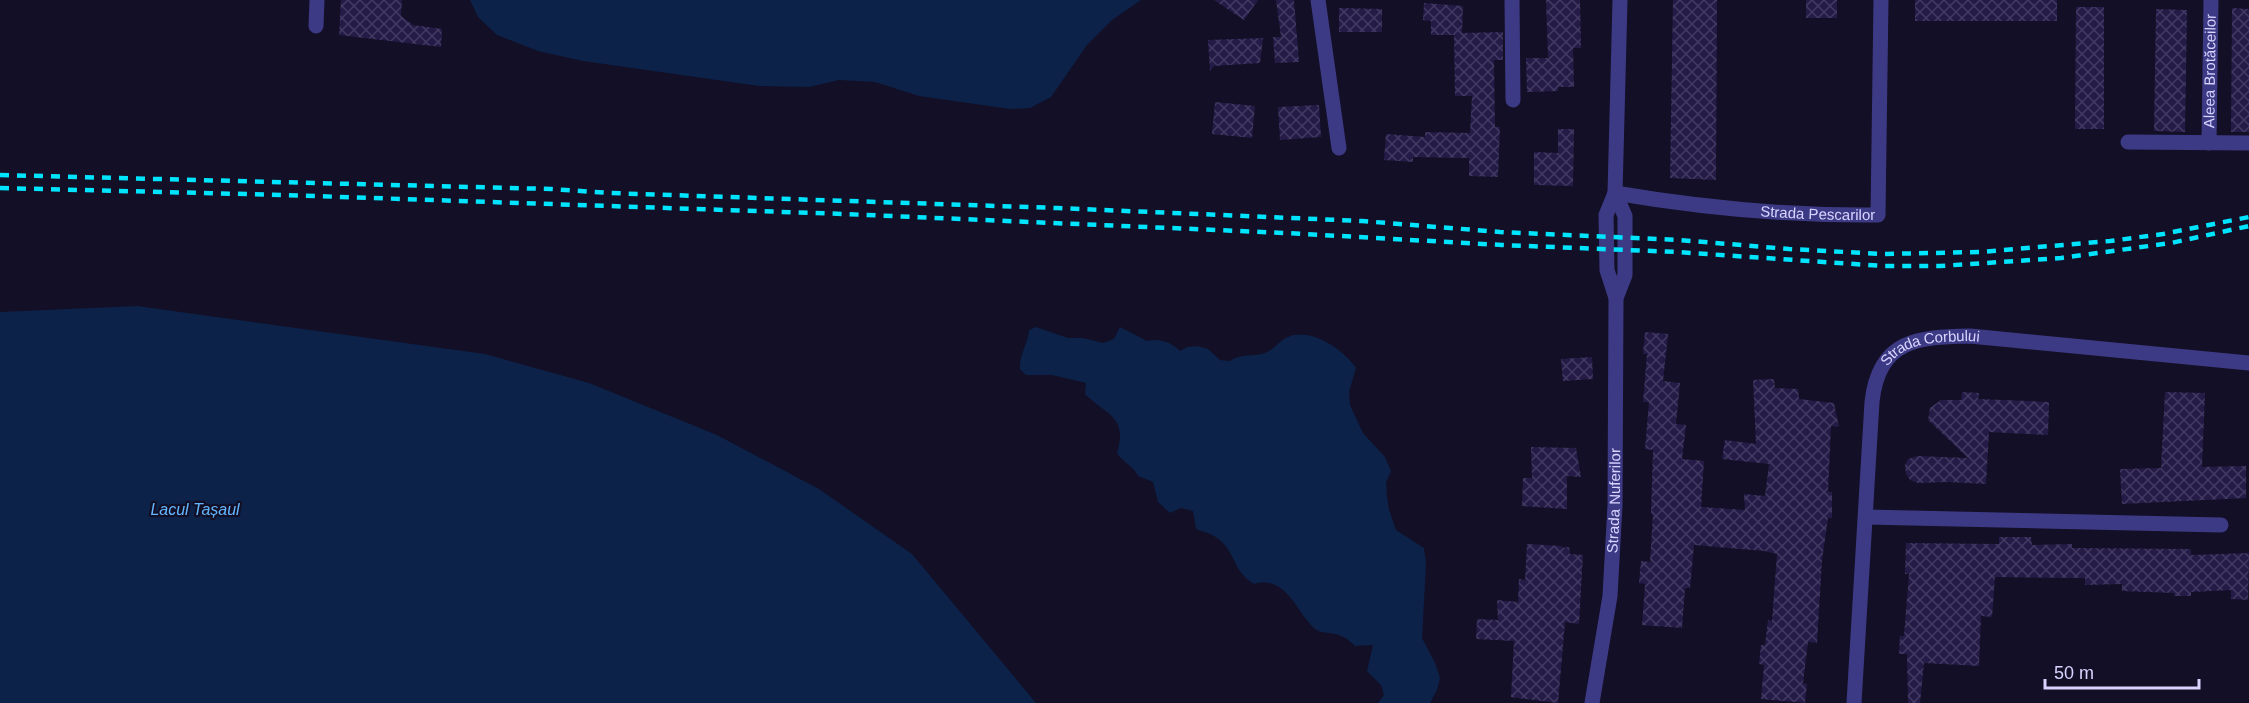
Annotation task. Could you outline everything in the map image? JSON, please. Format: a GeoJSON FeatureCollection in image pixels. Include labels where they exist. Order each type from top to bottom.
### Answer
{"type":"FeatureCollection","features":[{"type":"Feature","properties":{"kind":"street"},"geometry":{"type":"LineString","coordinates":[[316,26],[317,0]]}},
{"type":"Feature","properties":{"kind":"street"},"geometry":{"type":"LineString","coordinates":[[1318,0],[1339,148]]}},
{"type":"Feature","properties":{"kind":"street"},"geometry":{"type":"LineString","coordinates":[[1512,0],[1513,100]]}},
{"type":"Feature","properties":{"kind":"street","name":"Strada Nuferilor"},"geometry":{"type":"LineString","coordinates":[[1592,703],[1610,596],[1615,505],[1616,298],[1625,275],[1625,216],[1615,193],[1620,0]]}},
{"type":"Feature","properties":{"kind":"street","name":"Strada Pescarilor"},"geometry":{"type":"LineString","coordinates":[[1615,193],[1774,214],[1878,215],[1881,0]]}},
{"type":"Feature","properties":{"kind":"street","name":"Aleea Brotăceilor"},"geometry":{"type":"LineString","coordinates":[[2209,143],[2211,0]]}},
{"type":"Feature","properties":{"kind":"street"},"geometry":{"type":"LineString","coordinates":[[2128,142],[2249,143]]}},
{"type":"Feature","properties":{"kind":"street","name":"Strada Corbului"},"geometry":{"type":"LineString","coordinates":[[1854,703],[1874,385],[1887,358],[1899,348],[1913,342],[1930,338],[1970,336],[2249,363]]}},
{"type":"Feature","properties":{"kind":"street"},"geometry":{"type":"LineString","coordinates":[[1866,517],[2220,525]]}},
{"type":"Feature","properties":{"kind":"water"},"geometry":{"type":"Polygon","coordinates":[[[470,0],[1141,0],[1112,20],[1087,45],[1051,97],[1030,108],[1010,109],[919,96],[875,82],[839,80],[809,87],[759,86],[583,61],[538,51],[497,35],[478,17],[470,0]]]}},
{"type":"Feature","properties":{"kind":"water","name":"Lacul Tașaul"},"geometry":{"type":"Polygon","coordinates":[[[137,306],[485,354],[589,383],[717,435],[819,489],[912,554],[1036,703],[0,703],[0,312],[137,306]]]}},
{"type":"Feature","properties":{"kind":"water"},"geometry":{"type":"Polygon","coordinates":[[[1036,327],[1068,338],[1083,338],[1103,343],[1114,339],[1120,327],[1147,341],[1165,342],[1180,351],[1187,347],[1198,346],[1208,349],[1220,360],[1230,361],[1238,357],[1265,353],[1285,338],[1297,335],[1307,335],[1326,342],[1344,354],[1356,368],[1349,392],[1350,405],[1363,433],[1385,457],[1391,471],[1386,483],[1387,496],[1396,530],[1424,548],[1426,564],[1422,638],[1440,678],[1430,703],[1378,703],[1384,695],[1381,685],[1367,671],[1373,645],[1355,646],[1341,636],[1317,630],[1282,589],[1265,583],[1254,584],[1247,579],[1222,542],[1196,529],[1193,511],[1181,508],[1170,513],[1158,502],[1153,482],[1138,476],[1117,453],[1120,441],[1118,424],[1085,394],[1086,383],[1052,375],[1026,375],[1020,369],[1029,330],[1036,327]]]}},
{"type":"Feature","properties":{"kind":"building"},"geometry":{"type":"Polygon","coordinates":[[[341,0],[402,0],[401,16],[413,25],[442,29],[441,47],[339,35],[341,0]]]}},
{"type":"Feature","properties":{"kind":"building"},"geometry":{"type":"Polygon","coordinates":[[[1214,0],[1258,0],[1244,20],[1214,0]]]}},
{"type":"Feature","properties":{"kind":"building"},"geometry":{"type":"Polygon","coordinates":[[[1276,0],[1294,0],[1299,62],[1275,63],[1273,37],[1281,37],[1276,0]]]}},
{"type":"Feature","properties":{"kind":"building"},"geometry":{"type":"Polygon","coordinates":[[[1546,0],[1580,0],[1581,48],[1573,48],[1574,87],[1558,87],[1558,91],[1527,92],[1526,58],[1548,58],[1546,0]]]}},
{"type":"Feature","properties":{"kind":"building"},"geometry":{"type":"Polygon","coordinates":[[[1673,0],[1717,0],[1716,180],[1670,178],[1673,0]]]}},
{"type":"Feature","properties":{"kind":"building"},"geometry":{"type":"Polygon","coordinates":[[[1806,0],[1837,0],[1837,18],[1806,18],[1806,0]]]}},
{"type":"Feature","properties":{"kind":"building"},"geometry":{"type":"Polygon","coordinates":[[[1915,0],[2057,0],[2057,21],[1915,21],[1915,0]]]}},
{"type":"Feature","properties":{"kind":"building"},"geometry":{"type":"Polygon","coordinates":[[[1424,3],[1463,6],[1462,33],[1503,32],[1503,60],[1494,60],[1495,127],[1500,127],[1498,177],[1469,176],[1469,158],[1413,157],[1413,162],[1384,160],[1386,134],[1425,137],[1425,132],[1470,133],[1472,96],[1455,96],[1454,35],[1431,35],[1431,21],[1423,20],[1424,3]]]}},
{"type":"Feature","properties":{"kind":"building"},"geometry":{"type":"Polygon","coordinates":[[[2076,7],[2104,7],[2104,129],[2075,129],[2076,7]]]}},
{"type":"Feature","properties":{"kind":"building"},"geometry":{"type":"Polygon","coordinates":[[[1339,8],[1382,9],[1382,32],[1339,32],[1339,8]]]}},
{"type":"Feature","properties":{"kind":"building"},"geometry":{"type":"Polygon","coordinates":[[[2232,8],[2249,9],[2249,132],[2231,132],[2232,8]]]}},
{"type":"Feature","properties":{"kind":"building"},"geometry":{"type":"Polygon","coordinates":[[[2156,9],[2187,10],[2185,132],[2154,131],[2156,9]]]}},
{"type":"Feature","properties":{"kind":"building"},"geometry":{"type":"Polygon","coordinates":[[[1263,38],[1260,63],[1214,66],[1210,71],[1208,40],[1263,38]]]}},
{"type":"Feature","properties":{"kind":"building"},"geometry":{"type":"Polygon","coordinates":[[[1215,102],[1255,106],[1252,138],[1212,134],[1215,102]]]}},
{"type":"Feature","properties":{"kind":"building"},"geometry":{"type":"Polygon","coordinates":[[[1319,105],[1321,137],[1280,140],[1278,107],[1319,105]]]}},
{"type":"Feature","properties":{"kind":"building"},"geometry":{"type":"Polygon","coordinates":[[[1558,129],[1574,129],[1573,186],[1534,185],[1534,152],[1558,153],[1558,129]]]}},
{"type":"Feature","properties":{"kind":"building"},"geometry":{"type":"Polygon","coordinates":[[[1645,332],[1668,334],[1663,381],[1680,383],[1676,424],[1686,425],[1682,459],[1704,461],[1701,507],[1745,510],[1744,494],[1765,496],[1769,464],[1722,459],[1725,440],[1756,444],[1753,380],[1774,379],[1775,388],[1798,389],[1799,399],[1834,403],[1839,427],[1831,426],[1828,492],[1832,492],[1832,518],[1828,518],[1822,560],[1817,643],[1808,642],[1803,683],[1807,684],[1805,703],[1761,699],[1764,665],[1759,664],[1761,645],[1765,645],[1768,620],[1772,621],[1777,554],[1694,545],[1690,588],[1685,588],[1682,628],[1642,625],[1645,584],[1639,583],[1641,561],[1650,562],[1653,514],[1651,514],[1653,450],[1645,449],[1649,402],[1643,402],[1647,354],[1643,354],[1645,332]]]}},
{"type":"Feature","properties":{"kind":"building"},"geometry":{"type":"Polygon","coordinates":[[[1592,357],[1593,379],[1563,381],[1561,359],[1592,357]]]}},
{"type":"Feature","properties":{"kind":"building"},"geometry":{"type":"Polygon","coordinates":[[[1962,392],[1979,393],[1978,399],[2049,402],[2048,435],[1989,432],[1986,484],[1918,483],[1910,480],[1906,474],[1905,465],[1908,459],[1917,456],[1968,458],[1928,420],[1930,408],[1941,400],[1961,400],[1962,392]]]}},
{"type":"Feature","properties":{"kind":"building"},"geometry":{"type":"Polygon","coordinates":[[[2165,392],[2205,393],[2202,467],[2246,466],[2246,498],[2122,504],[2120,469],[2161,468],[2165,392]]]}},
{"type":"Feature","properties":{"kind":"building"},"geometry":{"type":"Polygon","coordinates":[[[1531,447],[1576,448],[1581,477],[1567,476],[1567,509],[1522,506],[1523,478],[1532,478],[1531,447]]]}},
{"type":"Feature","properties":{"kind":"building"},"geometry":{"type":"Polygon","coordinates":[[[1999,537],[2031,537],[2032,545],[2072,544],[2072,548],[2191,549],[2191,555],[2249,553],[2248,600],[2231,599],[2231,590],[2191,592],[2191,596],[2174,596],[2174,593],[2122,591],[2122,584],[2085,585],[2085,578],[1995,577],[1992,617],[1981,616],[1979,666],[1924,663],[1920,703],[1908,703],[1907,654],[1899,654],[1900,636],[1904,636],[1909,574],[1905,574],[1906,543],[1999,544],[1999,537]]]}},
{"type":"Feature","properties":{"kind":"building"},"geometry":{"type":"Polygon","coordinates":[[[1527,544],[1569,547],[1570,554],[1583,555],[1579,624],[1565,622],[1558,703],[1511,697],[1514,641],[1476,639],[1477,619],[1498,620],[1497,600],[1518,602],[1519,579],[1525,580],[1527,544]]]}},
{"type":"Feature","properties":{"kind":"railway"},"geometry":{"type":"LineString","coordinates":[[0,175],[551,189],[1057,208],[1362,221],[1500,232],[1679,240],[1883,254],[1980,252],[2110,241],[2163,234],[2249,217]]}},
{"type":"Feature","properties":{"kind":"railway"},"geometry":{"type":"LineString","coordinates":[[0,188],[844,214],[1677,252],[1883,266],[1940,266],[2061,258],[2171,243],[2249,226]]}}]}
